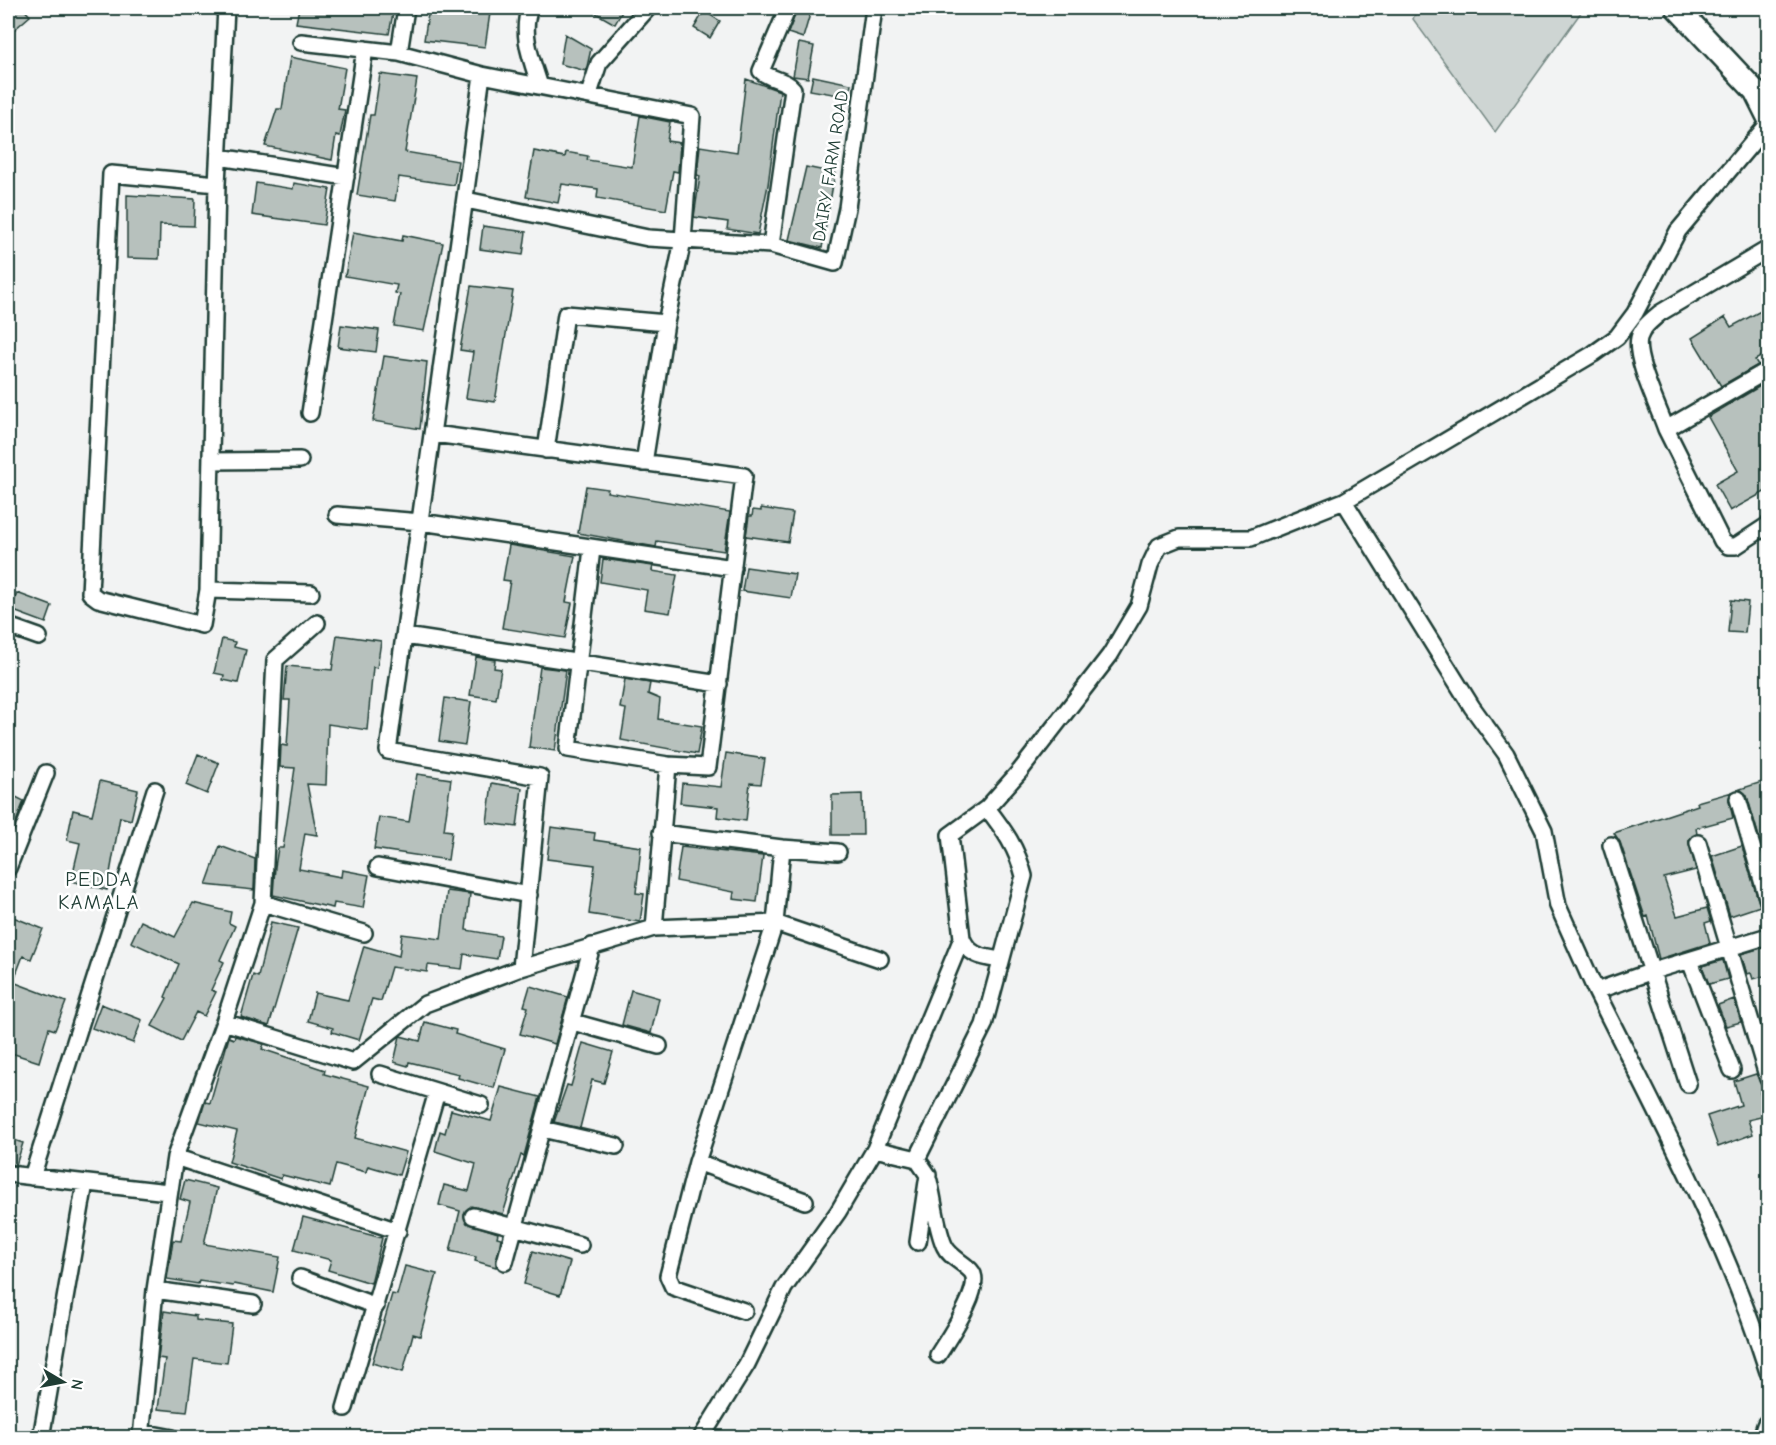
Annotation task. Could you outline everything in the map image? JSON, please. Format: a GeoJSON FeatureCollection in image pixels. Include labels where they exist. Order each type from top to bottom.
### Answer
{"type":"FeatureCollection","features":[{"type":"Feature","properties":{"kind":"main road"},"geometry":{"type":"LineString","coordinates":[[1677,8],[1762,87],[1768,117]]}},
{"type":"Feature","properties":{"kind":"main road"},"geometry":{"type":"LineString","coordinates":[[1764,1437],[1768,1426]]}},
{"type":"Feature","properties":{"kind":"street"},"geometry":{"type":"LineString","coordinates":[[217,184],[111,174],[90,593],[98,599],[202,625],[208,590],[217,184],[226,8]]}},
{"type":"Feature","properties":{"kind":"street"},"geometry":{"type":"LineString","coordinates":[[399,53],[406,8]]}},
{"type":"Feature","properties":{"kind":"street"},"geometry":{"type":"LineString","coordinates":[[530,8],[527,16],[528,45],[540,86]]}},
{"type":"Feature","properties":{"kind":"street"},"geometry":{"type":"LineString","coordinates":[[589,94],[599,63],[648,8]]}},
{"type":"Feature","properties":{"kind":"street"},"geometry":{"type":"LineString","coordinates":[[466,200],[648,238],[771,245],[793,89],[789,85],[766,76],[761,71],[788,8]]}},
{"type":"Feature","properties":{"kind":"street","name":"DAIRY FARM ROAD"},"geometry":{"type":"LineString","coordinates":[[771,245],[835,263],[847,208],[874,8]]}},
{"type":"Feature","properties":{"kind":"street"},"geometry":{"type":"LineString","coordinates":[[301,42],[399,53],[482,75],[589,94],[692,116],[683,240],[666,323],[644,463]]}},
{"type":"Feature","properties":{"kind":"street"},"geometry":{"type":"LineString","coordinates":[[310,413],[365,50]]}},
{"type":"Feature","properties":{"kind":"street"},"geometry":{"type":"LineString","coordinates":[[482,75],[422,522],[388,751],[540,777],[521,969]]}},
{"type":"Feature","properties":{"kind":"street"},"geometry":{"type":"LineString","coordinates":[[1000,960],[976,956],[966,949],[962,938],[950,835],[987,808],[1027,762],[1110,655],[1138,606],[1150,565],[1159,546],[1179,538],[1251,538],[1344,501],[1593,354],[1617,337],[1635,313],[1678,231],[1768,123]]}},
{"type":"Feature","properties":{"kind":"street"},"geometry":{"type":"LineString","coordinates":[[219,157],[346,177]]}},
{"type":"Feature","properties":{"kind":"street"},"geometry":{"type":"LineString","coordinates":[[1768,249],[1660,313],[1643,331],[1639,354],[1666,429],[1722,541],[1728,546],[1736,546],[1768,525]]}},
{"type":"Feature","properties":{"kind":"street"},"geometry":{"type":"LineString","coordinates":[[546,450],[567,314],[666,323]]}},
{"type":"Feature","properties":{"kind":"street"},"geometry":{"type":"LineString","coordinates":[[1666,429],[1768,370]]}},
{"type":"Feature","properties":{"kind":"street"},"geometry":{"type":"LineString","coordinates":[[434,434],[744,476],[708,767],[668,765],[568,749],[592,549]]}},
{"type":"Feature","properties":{"kind":"street"},"geometry":{"type":"LineString","coordinates":[[211,460],[300,460]]}},
{"type":"Feature","properties":{"kind":"street"},"geometry":{"type":"LineString","coordinates":[[1344,501],[1473,707],[1506,754],[1544,831],[1558,906],[1596,991],[1725,1252],[1751,1316],[1768,1371]]}},
{"type":"Feature","properties":{"kind":"street"},"geometry":{"type":"LineString","coordinates":[[337,515],[422,522],[592,549],[734,568]]}},
{"type":"Feature","properties":{"kind":"street"},"geometry":{"type":"LineString","coordinates":[[208,590],[311,593]]}},
{"type":"Feature","properties":{"kind":"street"},"geometry":{"type":"LineString","coordinates":[[173,1437],[141,1435],[155,1290],[174,1157],[225,1022],[263,903],[275,660],[317,623]]}},
{"type":"Feature","properties":{"kind":"street"},"geometry":{"type":"LineString","coordinates":[[8,626],[39,637]]}},
{"type":"Feature","properties":{"kind":"street"},"geometry":{"type":"LineString","coordinates":[[405,636],[719,684]]}},
{"type":"Feature","properties":{"kind":"street"},"geometry":{"type":"LineString","coordinates":[[654,928],[660,833],[668,765]]}},
{"type":"Feature","properties":{"kind":"street"},"geometry":{"type":"LineString","coordinates":[[8,868],[46,773]]}},
{"type":"Feature","properties":{"kind":"street"},"geometry":{"type":"LineString","coordinates":[[32,1177],[155,790]]}},
{"type":"Feature","properties":{"kind":"street"},"geometry":{"type":"LineString","coordinates":[[1737,799],[1768,901]]}},
{"type":"Feature","properties":{"kind":"street"},"geometry":{"type":"LineString","coordinates":[[917,1159],[984,1025],[1024,876],[1019,855],[1010,837],[987,808]]}},
{"type":"Feature","properties":{"kind":"street"},"geometry":{"type":"LineString","coordinates":[[660,833],[782,848],[838,852]]}},
{"type":"Feature","properties":{"kind":"street"},"geometry":{"type":"LineString","coordinates":[[1698,843],[1768,1079]]}},
{"type":"Feature","properties":{"kind":"street"},"geometry":{"type":"LineString","coordinates":[[1611,845],[1688,1084]]}},
{"type":"Feature","properties":{"kind":"street"},"geometry":{"type":"LineString","coordinates":[[744,1311],[672,1287],[668,1276],[697,1162],[775,923],[782,848]]}},
{"type":"Feature","properties":{"kind":"street"},"geometry":{"type":"LineString","coordinates":[[378,867],[529,895]]}},
{"type":"Feature","properties":{"kind":"street"},"geometry":{"type":"LineString","coordinates":[[263,903],[364,933]]}},
{"type":"Feature","properties":{"kind":"street"},"geometry":{"type":"LineString","coordinates":[[225,1022],[353,1062],[425,1004],[521,969],[654,928],[775,923],[880,959]]}},
{"type":"Feature","properties":{"kind":"street"},"geometry":{"type":"LineString","coordinates":[[1596,991],[1653,970],[1731,949],[1768,936]]}},
{"type":"Feature","properties":{"kind":"street"},"geometry":{"type":"LineString","coordinates":[[701,1437],[747,1364],[784,1288],[838,1212],[875,1149],[962,938]]}},
{"type":"Feature","properties":{"kind":"street"},"geometry":{"type":"LineString","coordinates":[[505,1262],[573,1022],[592,946]]}},
{"type":"Feature","properties":{"kind":"street"},"geometry":{"type":"LineString","coordinates":[[1690,961],[1731,1070]]}},
{"type":"Feature","properties":{"kind":"street"},"geometry":{"type":"LineString","coordinates":[[573,1022],[659,1046]]}},
{"type":"Feature","properties":{"kind":"street"},"geometry":{"type":"LineString","coordinates":[[380,1074],[481,1105]]}},
{"type":"Feature","properties":{"kind":"street"},"geometry":{"type":"LineString","coordinates":[[345,1408],[437,1092]]}},
{"type":"Feature","properties":{"kind":"street"},"geometry":{"type":"LineString","coordinates":[[542,1129],[616,1146]]}},
{"type":"Feature","properties":{"kind":"street"},"geometry":{"type":"LineString","coordinates":[[875,1149],[917,1159],[928,1175],[945,1246],[953,1257],[973,1272],[975,1280],[959,1323],[938,1354]]}},
{"type":"Feature","properties":{"kind":"street"},"geometry":{"type":"LineString","coordinates":[[174,1157],[398,1231]]}},
{"type":"Feature","properties":{"kind":"street"},"geometry":{"type":"LineString","coordinates":[[697,1162],[805,1201]]}},
{"type":"Feature","properties":{"kind":"street"},"geometry":{"type":"LineString","coordinates":[[8,1174],[168,1192]]}},
{"type":"Feature","properties":{"kind":"street"},"geometry":{"type":"LineString","coordinates":[[918,1242],[928,1175]]}},
{"type":"Feature","properties":{"kind":"street"},"geometry":{"type":"LineString","coordinates":[[41,1437],[84,1183]]}},
{"type":"Feature","properties":{"kind":"street"},"geometry":{"type":"LineString","coordinates":[[473,1215],[580,1245]]}},
{"type":"Feature","properties":{"kind":"street"},"geometry":{"type":"LineString","coordinates":[[300,1278],[376,1306]]}},
{"type":"Feature","properties":{"kind":"street"},"geometry":{"type":"LineString","coordinates":[[155,1290],[253,1304]]}},
{"type":"Feature","properties":{"kind":"shaded area"},"geometry":{"type":"Polygon","coordinates":[[[1418,8],[1584,8],[1495,132],[1413,19],[1418,8]]]}},
{"type":"Feature","properties":{"kind":"building"},"geometry":{"type":"Polygon","coordinates":[[[8,8],[23,8],[30,16],[8,35],[8,8]]]}},
{"type":"Feature","properties":{"kind":"building"},"geometry":{"type":"Polygon","coordinates":[[[299,8],[394,8],[389,34],[296,23],[299,8]]]}},
{"type":"Feature","properties":{"kind":"building"},"geometry":{"type":"Polygon","coordinates":[[[429,8],[463,13],[463,8],[490,13],[485,47],[424,40],[429,8]]]}},
{"type":"Feature","properties":{"kind":"building"},"geometry":{"type":"Polygon","coordinates":[[[587,8],[624,8],[615,24],[587,8]]]}},
{"type":"Feature","properties":{"kind":"building"},"geometry":{"type":"Polygon","coordinates":[[[797,10],[810,14],[803,38],[788,33],[797,10]]]}},
{"type":"Feature","properties":{"kind":"building"},"geometry":{"type":"Polygon","coordinates":[[[704,11],[720,21],[710,38],[694,28],[704,11]]]}},
{"type":"Feature","properties":{"kind":"building"},"geometry":{"type":"Polygon","coordinates":[[[565,34],[591,49],[586,71],[560,64],[565,34]]]}},
{"type":"Feature","properties":{"kind":"building"},"geometry":{"type":"Polygon","coordinates":[[[799,43],[814,46],[808,78],[793,76],[799,43]]]}},
{"type":"Feature","properties":{"kind":"building"},"geometry":{"type":"Polygon","coordinates":[[[290,57],[345,68],[338,109],[345,110],[340,136],[336,135],[332,160],[265,146],[277,109],[282,109],[290,57]]]}},
{"type":"Feature","properties":{"kind":"building"},"geometry":{"type":"Polygon","coordinates":[[[380,74],[417,79],[405,152],[458,161],[454,185],[399,177],[395,201],[357,195],[370,115],[374,115],[380,74]]]}},
{"type":"Feature","properties":{"kind":"building"},"geometry":{"type":"Polygon","coordinates":[[[813,76],[851,84],[849,97],[810,90],[813,76]]]}},
{"type":"Feature","properties":{"kind":"building"},"geometry":{"type":"Polygon","coordinates":[[[746,79],[780,91],[768,185],[758,234],[727,229],[728,222],[694,217],[700,176],[697,175],[700,146],[737,152],[746,79]]]}},
{"type":"Feature","properties":{"kind":"building"},"geometry":{"type":"Polygon","coordinates":[[[640,116],[670,122],[667,141],[680,143],[678,172],[673,171],[666,210],[597,198],[598,189],[562,184],[558,203],[526,197],[534,151],[565,157],[566,152],[588,156],[587,160],[632,167],[640,116]]]}},
{"type":"Feature","properties":{"kind":"building"},"geometry":{"type":"Polygon","coordinates":[[[806,167],[835,173],[822,248],[789,240],[806,167]]]}},
{"type":"Feature","properties":{"kind":"building"},"geometry":{"type":"Polygon","coordinates":[[[256,183],[293,189],[294,183],[330,189],[324,225],[252,215],[256,183]]]}},
{"type":"Feature","properties":{"kind":"building"},"geometry":{"type":"Polygon","coordinates":[[[127,195],[195,199],[194,226],[160,225],[159,259],[127,258],[127,195]]]}},
{"type":"Feature","properties":{"kind":"building"},"geometry":{"type":"Polygon","coordinates":[[[483,226],[526,232],[523,255],[480,249],[483,226]]]}},
{"type":"Feature","properties":{"kind":"building"},"geometry":{"type":"Polygon","coordinates":[[[353,232],[402,241],[403,235],[443,243],[424,331],[394,326],[400,294],[395,293],[397,285],[345,276],[353,232]]]}},
{"type":"Feature","properties":{"kind":"building"},"geometry":{"type":"Polygon","coordinates":[[[471,286],[513,291],[495,402],[466,398],[473,352],[460,350],[471,286]]]}},
{"type":"Feature","properties":{"kind":"building"},"geometry":{"type":"Polygon","coordinates":[[[1768,307],[1768,353],[1755,360],[1758,365],[1721,386],[1692,338],[1725,317],[1731,327],[1768,307]]]}},
{"type":"Feature","properties":{"kind":"building"},"geometry":{"type":"Polygon","coordinates":[[[341,325],[379,330],[376,352],[338,347],[341,325]]]}},
{"type":"Feature","properties":{"kind":"building"},"geometry":{"type":"Polygon","coordinates":[[[384,356],[427,362],[420,429],[373,421],[384,356]]]}},
{"type":"Feature","properties":{"kind":"building"},"geometry":{"type":"Polygon","coordinates":[[[1767,382],[1768,490],[1730,511],[1715,484],[1738,471],[1708,417],[1767,382]]]}},
{"type":"Feature","properties":{"kind":"building"},"geometry":{"type":"Polygon","coordinates":[[[586,486],[608,489],[607,492],[730,512],[724,551],[657,541],[656,547],[578,533],[586,486]]]}},
{"type":"Feature","properties":{"kind":"building"},"geometry":{"type":"Polygon","coordinates":[[[761,508],[793,513],[788,542],[746,536],[749,516],[752,516],[753,510],[761,511],[761,508]]]}},
{"type":"Feature","properties":{"kind":"building"},"geometry":{"type":"Polygon","coordinates":[[[509,545],[575,556],[566,602],[572,603],[565,638],[502,628],[510,581],[503,580],[509,545]]]}},
{"type":"Feature","properties":{"kind":"building"},"geometry":{"type":"Polygon","coordinates":[[[603,559],[653,566],[652,571],[677,575],[670,613],[644,609],[647,590],[600,582],[603,559]]]}},
{"type":"Feature","properties":{"kind":"building"},"geometry":{"type":"Polygon","coordinates":[[[746,567],[795,574],[791,598],[742,591],[746,567]]]}},
{"type":"Feature","properties":{"kind":"building"},"geometry":{"type":"Polygon","coordinates":[[[17,593],[52,606],[46,623],[11,610],[17,593]]]}},
{"type":"Feature","properties":{"kind":"building"},"geometry":{"type":"Polygon","coordinates":[[[1731,600],[1748,602],[1745,633],[1728,632],[1731,600]]]}},
{"type":"Feature","properties":{"kind":"building"},"geometry":{"type":"Polygon","coordinates":[[[337,635],[381,641],[377,668],[373,667],[367,730],[328,724],[326,785],[307,784],[317,835],[305,833],[299,869],[341,877],[342,870],[369,875],[363,908],[334,903],[333,908],[273,895],[278,848],[283,848],[295,768],[280,767],[281,745],[287,746],[290,700],[284,700],[287,666],[332,670],[337,635]]]}},
{"type":"Feature","properties":{"kind":"building"},"geometry":{"type":"Polygon","coordinates":[[[222,639],[235,642],[234,647],[246,650],[238,683],[223,680],[224,675],[214,673],[222,639]]]}},
{"type":"Feature","properties":{"kind":"building"},"geometry":{"type":"Polygon","coordinates":[[[476,657],[495,660],[494,668],[501,669],[496,699],[470,695],[476,657]]]}},
{"type":"Feature","properties":{"kind":"building"},"geometry":{"type":"Polygon","coordinates":[[[540,667],[566,670],[555,751],[529,747],[540,667]]]}},
{"type":"Feature","properties":{"kind":"building"},"geometry":{"type":"Polygon","coordinates":[[[625,679],[650,683],[648,694],[660,699],[658,719],[702,726],[697,754],[621,740],[626,709],[620,708],[625,679]]]}},
{"type":"Feature","properties":{"kind":"building"},"geometry":{"type":"Polygon","coordinates":[[[445,698],[471,702],[465,745],[439,741],[445,698]]]}},
{"type":"Feature","properties":{"kind":"building"},"geometry":{"type":"Polygon","coordinates":[[[726,753],[765,759],[761,784],[750,783],[746,821],[717,817],[718,807],[680,803],[682,783],[721,787],[726,753]]]}},
{"type":"Feature","properties":{"kind":"building"},"geometry":{"type":"Polygon","coordinates":[[[198,754],[219,763],[207,794],[186,785],[198,754]]]}},
{"type":"Feature","properties":{"kind":"building"},"geometry":{"type":"Polygon","coordinates":[[[417,774],[451,779],[444,830],[452,831],[448,860],[374,849],[379,817],[409,822],[417,774]]]}},
{"type":"Feature","properties":{"kind":"building"},"geometry":{"type":"Polygon","coordinates":[[[1768,780],[1768,868],[1747,796],[1740,789],[1768,780]]]}},
{"type":"Feature","properties":{"kind":"building"},"geometry":{"type":"Polygon","coordinates":[[[100,781],[138,790],[131,820],[120,817],[107,890],[71,881],[80,843],[67,840],[73,810],[92,815],[100,781]]]}},
{"type":"Feature","properties":{"kind":"building"},"geometry":{"type":"Polygon","coordinates":[[[492,783],[522,788],[517,827],[487,823],[492,783]]]}},
{"type":"Feature","properties":{"kind":"building"},"geometry":{"type":"Polygon","coordinates":[[[1732,792],[1729,801],[1733,818],[1696,828],[1697,834],[1689,840],[1696,870],[1664,878],[1677,916],[1707,908],[1711,921],[1705,923],[1710,943],[1659,959],[1648,916],[1645,917],[1620,842],[1614,833],[1698,805],[1697,802],[1732,792]]]}},
{"type":"Feature","properties":{"kind":"building"},"geometry":{"type":"Polygon","coordinates":[[[8,793],[24,801],[8,843],[8,793]]]}},
{"type":"Feature","properties":{"kind":"building"},"geometry":{"type":"Polygon","coordinates":[[[862,794],[863,835],[832,835],[832,795],[862,794]]]}},
{"type":"Feature","properties":{"kind":"building"},"geometry":{"type":"Polygon","coordinates":[[[551,827],[595,833],[594,840],[641,847],[636,893],[644,894],[640,922],[589,914],[595,865],[547,859],[551,827]]]}},
{"type":"Feature","properties":{"kind":"building"},"geometry":{"type":"Polygon","coordinates":[[[220,846],[255,859],[254,890],[206,885],[220,846]]]}},
{"type":"Feature","properties":{"kind":"building"},"geometry":{"type":"Polygon","coordinates":[[[1742,846],[1760,906],[1730,916],[1712,856],[1742,846]]]}},
{"type":"Feature","properties":{"kind":"building"},"geometry":{"type":"Polygon","coordinates":[[[681,847],[763,856],[757,902],[733,899],[734,892],[676,881],[681,847]]]}},
{"type":"Feature","properties":{"kind":"building"},"geometry":{"type":"Polygon","coordinates":[[[447,891],[470,894],[466,930],[501,936],[497,959],[464,954],[462,969],[428,965],[427,972],[391,967],[381,1001],[372,999],[359,1040],[332,1032],[333,1028],[308,1021],[315,993],[348,1000],[364,946],[399,956],[402,934],[441,939],[447,891]]]}},
{"type":"Feature","properties":{"kind":"building"},"geometry":{"type":"Polygon","coordinates":[[[193,903],[231,912],[229,923],[235,926],[220,960],[224,962],[211,990],[216,992],[204,1016],[196,1012],[181,1041],[152,1026],[167,998],[165,997],[179,964],[131,942],[141,921],[175,937],[193,903]]]}},
{"type":"Feature","properties":{"kind":"building"},"geometry":{"type":"Polygon","coordinates":[[[8,915],[43,929],[31,959],[23,956],[13,982],[66,1002],[55,1030],[49,1028],[39,1062],[8,1052],[8,915]]]}},
{"type":"Feature","properties":{"kind":"building"},"geometry":{"type":"Polygon","coordinates":[[[271,922],[298,928],[269,1026],[241,1017],[253,975],[258,977],[271,922]]]}},
{"type":"Feature","properties":{"kind":"building"},"geometry":{"type":"Polygon","coordinates":[[[1768,946],[1768,975],[1753,979],[1751,973],[1747,974],[1741,954],[1768,946]]]}},
{"type":"Feature","properties":{"kind":"building"},"geometry":{"type":"Polygon","coordinates":[[[1723,960],[1728,979],[1709,984],[1702,966],[1723,960]]]}},
{"type":"Feature","properties":{"kind":"building"},"geometry":{"type":"Polygon","coordinates":[[[530,986],[568,997],[555,1044],[520,1034],[528,1007],[524,1006],[530,986]]]}},
{"type":"Feature","properties":{"kind":"building"},"geometry":{"type":"Polygon","coordinates":[[[631,990],[659,998],[651,1033],[622,1025],[631,990]]]}},
{"type":"Feature","properties":{"kind":"building"},"geometry":{"type":"Polygon","coordinates":[[[1734,999],[1741,1022],[1726,1026],[1718,1005],[1734,999]]]}},
{"type":"Feature","properties":{"kind":"building"},"geometry":{"type":"Polygon","coordinates":[[[101,1004],[142,1020],[133,1043],[92,1028],[101,1004]]]}},
{"type":"Feature","properties":{"kind":"building"},"geometry":{"type":"Polygon","coordinates":[[[425,1022],[456,1030],[455,1034],[505,1049],[494,1088],[458,1078],[459,1074],[409,1062],[408,1066],[394,1062],[400,1036],[420,1041],[425,1022]]]}},
{"type":"Feature","properties":{"kind":"building"},"geometry":{"type":"Polygon","coordinates":[[[235,1036],[264,1044],[262,1049],[325,1070],[324,1074],[369,1086],[355,1138],[406,1152],[399,1175],[368,1166],[366,1172],[336,1164],[330,1187],[282,1175],[281,1179],[229,1162],[237,1131],[199,1122],[205,1102],[210,1103],[229,1037],[234,1039],[235,1036]]]}},
{"type":"Feature","properties":{"kind":"building"},"geometry":{"type":"Polygon","coordinates":[[[583,1043],[613,1052],[604,1083],[592,1080],[580,1128],[554,1122],[567,1085],[571,1086],[583,1043]]]}},
{"type":"Feature","properties":{"kind":"building"},"geometry":{"type":"Polygon","coordinates":[[[1756,1074],[1765,1091],[1760,1092],[1765,1116],[1748,1120],[1753,1134],[1718,1147],[1707,1116],[1741,1105],[1734,1081],[1756,1074]]]}},
{"type":"Feature","properties":{"kind":"building"},"geometry":{"type":"Polygon","coordinates":[[[501,1087],[540,1097],[524,1156],[521,1155],[503,1214],[471,1206],[464,1214],[467,1223],[498,1233],[497,1237],[501,1238],[496,1267],[475,1261],[476,1257],[450,1251],[460,1211],[439,1205],[444,1185],[469,1191],[476,1164],[435,1151],[440,1131],[445,1133],[451,1110],[491,1121],[501,1087]]]}},
{"type":"Feature","properties":{"kind":"building"},"geometry":{"type":"Polygon","coordinates":[[[8,1138],[23,1143],[16,1165],[8,1164],[8,1138]]]}},
{"type":"Feature","properties":{"kind":"building"},"geometry":{"type":"Polygon","coordinates":[[[185,1180],[217,1188],[204,1244],[280,1257],[273,1292],[234,1284],[233,1286],[199,1281],[198,1284],[167,1279],[173,1240],[181,1241],[190,1202],[180,1199],[185,1180]]]}},
{"type":"Feature","properties":{"kind":"building"},"geometry":{"type":"Polygon","coordinates":[[[303,1217],[382,1238],[371,1283],[328,1270],[331,1260],[294,1250],[303,1217]]]}},
{"type":"Feature","properties":{"kind":"building"},"geometry":{"type":"Polygon","coordinates":[[[533,1251],[570,1262],[560,1295],[524,1284],[533,1251]]]}},
{"type":"Feature","properties":{"kind":"building"},"geometry":{"type":"Polygon","coordinates":[[[405,1266],[437,1274],[420,1336],[413,1334],[403,1372],[372,1363],[392,1294],[397,1295],[405,1266]]]}},
{"type":"Feature","properties":{"kind":"building"},"geometry":{"type":"Polygon","coordinates":[[[164,1311],[196,1316],[196,1320],[232,1324],[227,1363],[194,1359],[187,1412],[158,1409],[165,1359],[158,1358],[164,1311]]]}},
{"type":"Feature","properties":{"kind":"district","name":"PEDDA KAMALA"},"geometry":{"type":"Point","coordinates":[99,890]}}]}
